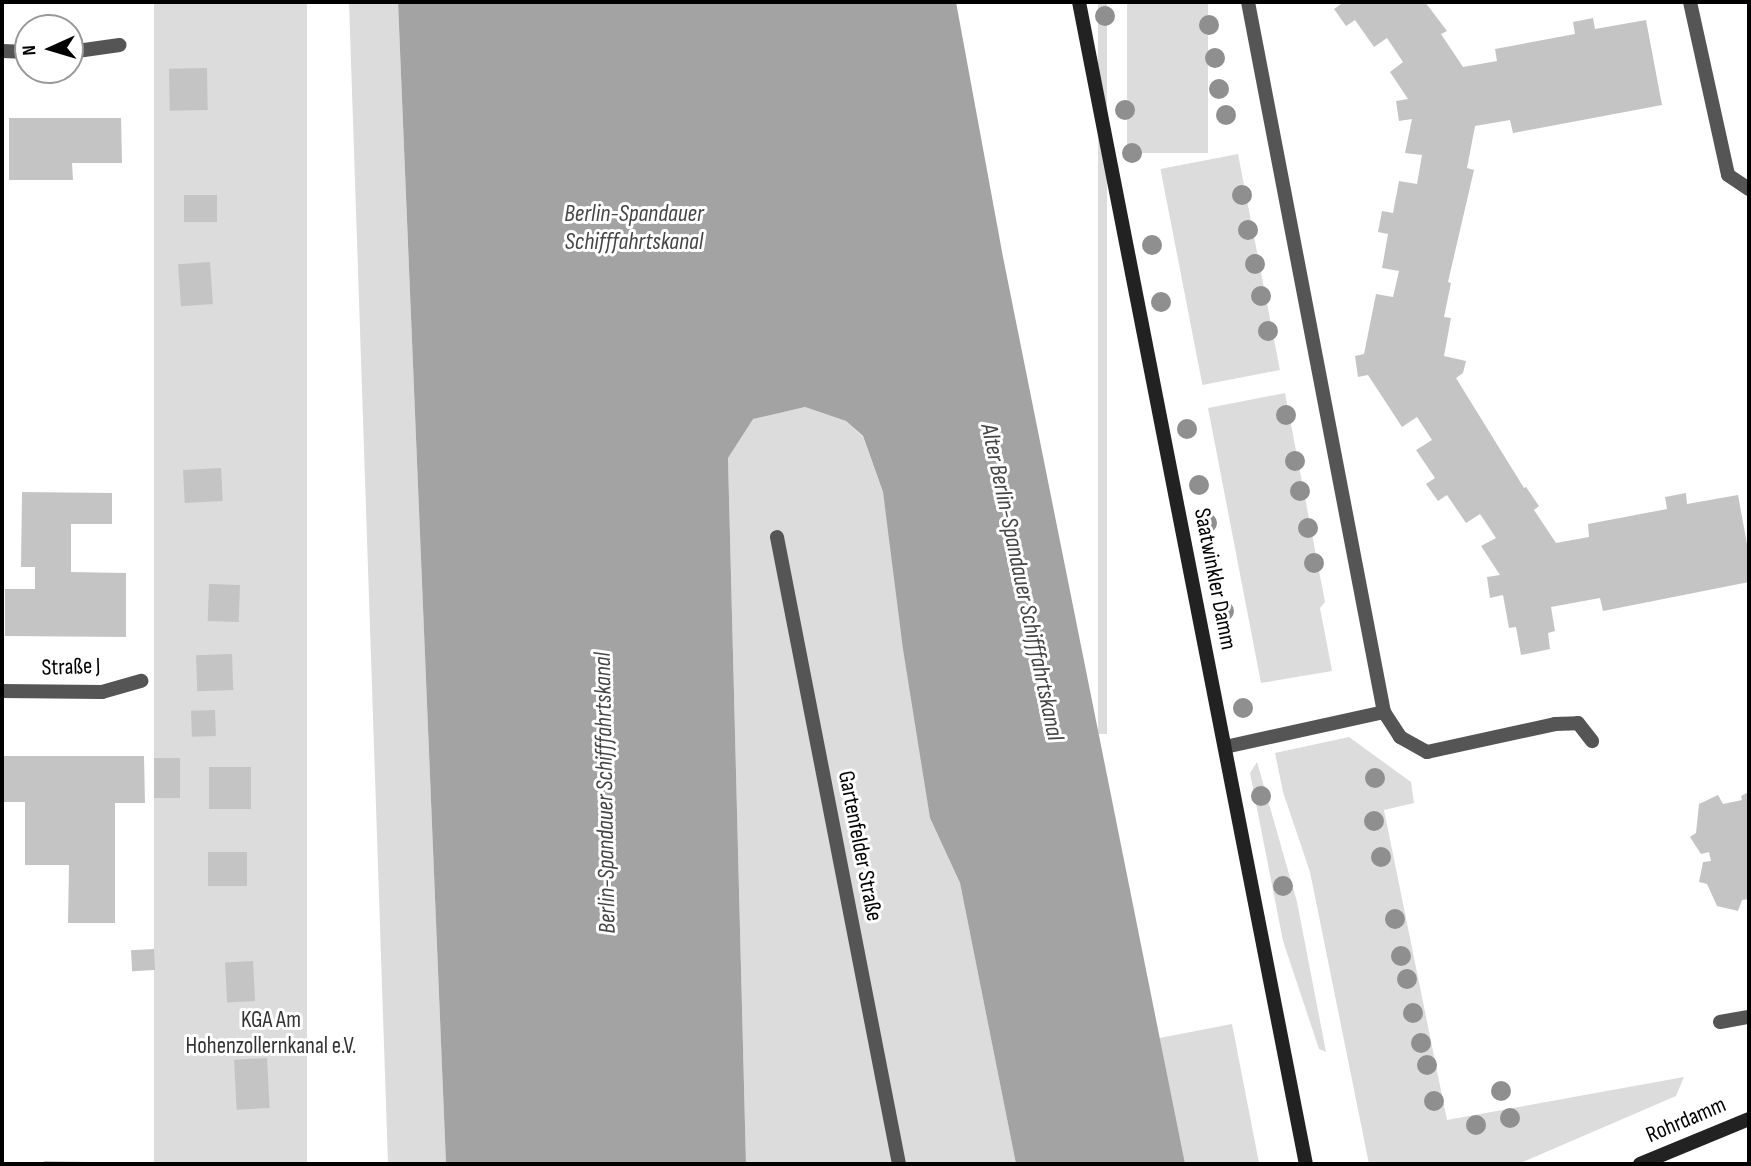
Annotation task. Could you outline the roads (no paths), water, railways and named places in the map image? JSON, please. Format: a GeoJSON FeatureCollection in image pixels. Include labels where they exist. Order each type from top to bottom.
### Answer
{"type":"FeatureCollection","features":[{"type":"Feature","properties":{"kind":"main road","name":"Saatwinkler Damm"},"geometry":{"type":"LineString","coordinates":[[1079,2],[1306,1164]]}},
{"type":"Feature","properties":{"kind":"main road","name":"Rohrdamm"},"geometry":{"type":"LineString","coordinates":[[1640,1164],[1749,1119]]}},
{"type":"Feature","properties":{"kind":"street"},"geometry":{"type":"LineString","coordinates":[[1248,2],[1384,712],[1400,737],[1426,752],[1555,724],[1578,723],[1592,741]]}},
{"type":"Feature","properties":{"kind":"street"},"geometry":{"type":"LineString","coordinates":[[1690,2],[1728,175],[1749,188]]}},
{"type":"Feature","properties":{"kind":"street"},"geometry":{"type":"LineString","coordinates":[[84,50],[120,45]]}},
{"type":"Feature","properties":{"kind":"street","name":"Gartenfelder Straße"},"geometry":{"type":"LineString","coordinates":[[777,537],[899,1164]]}},
{"type":"Feature","properties":{"kind":"street","name":"Straße J"},"geometry":{"type":"LineString","coordinates":[[2,691],[102,692],[141,681]]}},
{"type":"Feature","properties":{"kind":"street"},"geometry":{"type":"LineString","coordinates":[[1225,747],[1384,712]]}},
{"type":"Feature","properties":{"kind":"street"},"geometry":{"type":"LineString","coordinates":[[1720,1022],[1749,1017]]}},
{"type":"Feature","properties":{"kind":"water","name":"Berlin-Spandauer Schifffahrtskanal"},"geometry":{"type":"Polygon","coordinates":[[[398,2],[956,2],[1003,257],[1185,1164],[1016,1164],[960,883],[930,818],[903,649],[883,492],[863,436],[846,421],[805,407],[753,419],[728,458],[746,1164],[446,1164],[398,2]]]}},
{"type":"Feature","properties":{"kind":"water label","name":"Alter Berlin-Spandauer Schifffahrtskanal"},"geometry":{"type":"Point","coordinates":[1022,582]}},
{"type":"Feature","properties":{"kind":"park label","name":"KGA Am Hohenzollernkanal e.V."},"geometry":{"type":"Point","coordinates":[271,1033]}}]}
